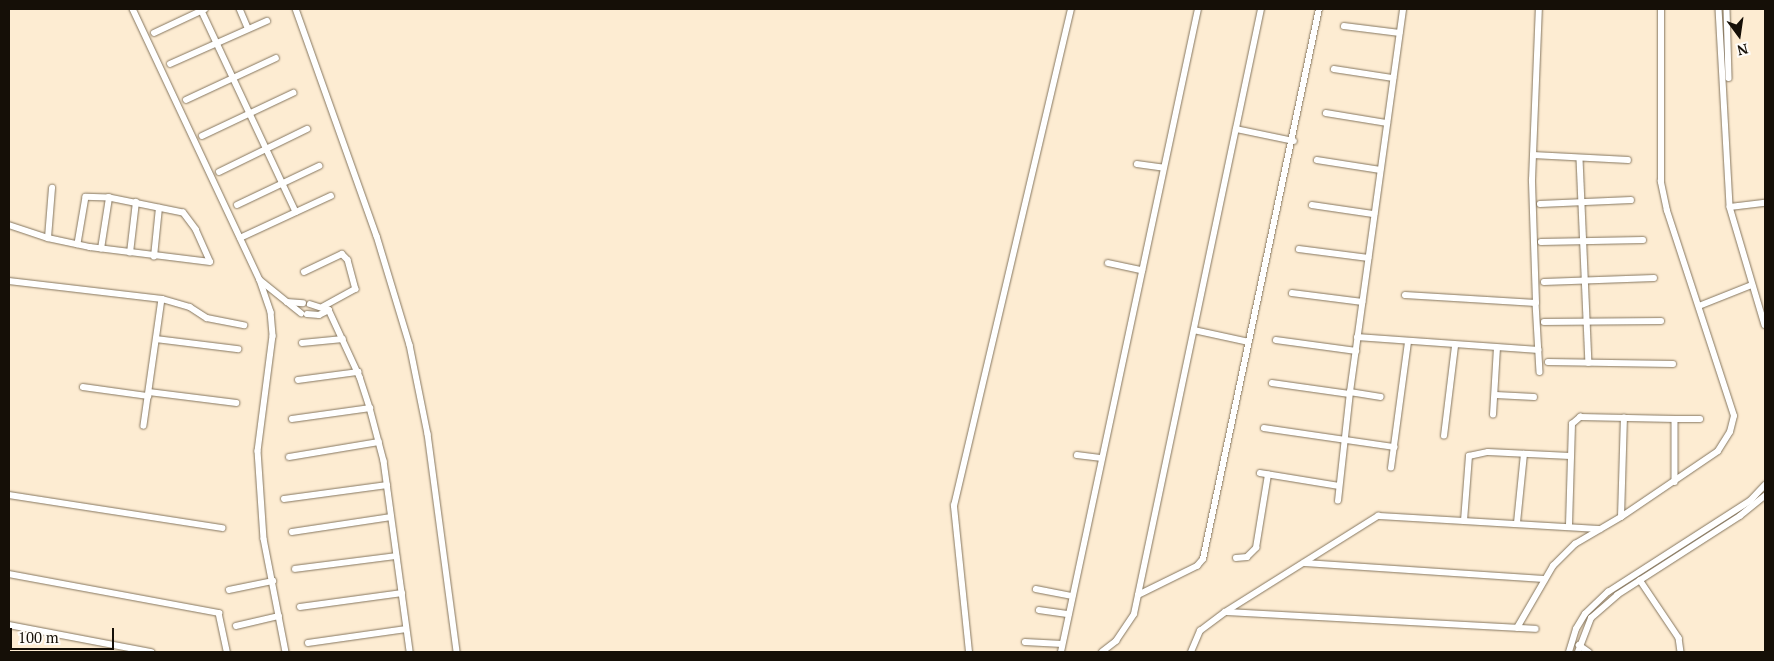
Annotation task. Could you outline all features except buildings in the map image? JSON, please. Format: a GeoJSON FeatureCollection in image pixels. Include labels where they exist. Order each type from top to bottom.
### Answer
{"type":"FeatureCollection","features":[{"type":"Feature","properties":{"kind":"street"},"geometry":{"type":"LineString","coordinates":[[132,9],[260,280],[273,323],[258,451],[264,539],[284,652]]}},
{"type":"Feature","properties":{"kind":"street"},"geometry":{"type":"LineString","coordinates":[[154,33],[203,9],[216,42],[296,212]]}},
{"type":"Feature","properties":{"kind":"street"},"geometry":{"type":"LineString","coordinates":[[240,9],[248,28]]}},
{"type":"Feature","properties":{"kind":"street"},"geometry":{"type":"LineString","coordinates":[[296,9],[377,236],[410,345],[428,434],[457,652]]}},
{"type":"Feature","properties":{"kind":"street"},"geometry":{"type":"LineString","coordinates":[[969,652],[954,506],[1071,9]]}},
{"type":"Feature","properties":{"kind":"street"},"geometry":{"type":"LineString","coordinates":[[1062,652],[1072,596],[1198,9]]}},
{"type":"Feature","properties":{"kind":"street"},"geometry":{"type":"LineString","coordinates":[[1102,652],[1123,631],[1134,614],[1261,9]]}},
{"type":"Feature","properties":{"kind":"street"},"geometry":{"type":"LineString","coordinates":[[1138,595],[1202,563],[1294,141],[1319,9]]}},
{"type":"Feature","properties":{"kind":"street"},"geometry":{"type":"LineString","coordinates":[[1338,501],[1349,393],[1403,9]]}},
{"type":"Feature","properties":{"kind":"street"},"geometry":{"type":"LineString","coordinates":[[1539,9],[1533,155],[1536,303],[1540,372]]}},
{"type":"Feature","properties":{"kind":"street"},"geometry":{"type":"LineString","coordinates":[[1517,628],[1544,579],[1575,544],[1675,482],[1718,451],[1730,432],[1734,416],[1667,211],[1661,182],[1661,9]]}},
{"type":"Feature","properties":{"kind":"street"},"geometry":{"type":"LineString","coordinates":[[1719,9],[1720,60],[1730,207],[1750,286],[1765,325]]}},
{"type":"Feature","properties":{"kind":"street"},"geometry":{"type":"LineString","coordinates":[[1727,9],[1729,78]]}},
{"type":"Feature","properties":{"kind":"street"},"geometry":{"type":"LineString","coordinates":[[170,64],[267,21]]}},
{"type":"Feature","properties":{"kind":"street"},"geometry":{"type":"LineString","coordinates":[[1344,26],[1400,33]]}},
{"type":"Feature","properties":{"kind":"street"},"geometry":{"type":"LineString","coordinates":[[186,100],[276,58]]}},
{"type":"Feature","properties":{"kind":"street"},"geometry":{"type":"LineString","coordinates":[[1720,60],[1728,60]]}},
{"type":"Feature","properties":{"kind":"street"},"geometry":{"type":"LineString","coordinates":[[1334,69],[1393,78]]}},
{"type":"Feature","properties":{"kind":"street"},"geometry":{"type":"LineString","coordinates":[[202,136],[293,93]]}},
{"type":"Feature","properties":{"kind":"street"},"geometry":{"type":"LineString","coordinates":[[1326,113],[1387,122]]}},
{"type":"Feature","properties":{"kind":"street"},"geometry":{"type":"LineString","coordinates":[[219,172],[307,129]]}},
{"type":"Feature","properties":{"kind":"street"},"geometry":{"type":"LineString","coordinates":[[1236,129],[1294,141]]}},
{"type":"Feature","properties":{"kind":"street"},"geometry":{"type":"LineString","coordinates":[[1533,155],[1628,160]]}},
{"type":"Feature","properties":{"kind":"street"},"geometry":{"type":"LineString","coordinates":[[1580,158],[1589,362]]}},
{"type":"Feature","properties":{"kind":"street"},"geometry":{"type":"LineString","coordinates":[[1318,160],[1380,170]]}},
{"type":"Feature","properties":{"kind":"street"},"geometry":{"type":"LineString","coordinates":[[1137,164],[1164,168]]}},
{"type":"Feature","properties":{"kind":"street"},"geometry":{"type":"LineString","coordinates":[[237,205],[319,166]]}},
{"type":"Feature","properties":{"kind":"street"},"geometry":{"type":"LineString","coordinates":[[48,238],[52,188]]}},
{"type":"Feature","properties":{"kind":"street"},"geometry":{"type":"LineString","coordinates":[[240,238],[330,196]]}},
{"type":"Feature","properties":{"kind":"street"},"geometry":{"type":"LineString","coordinates":[[9,225],[48,238],[101,249],[154,257],[210,262],[189,219],[183,213],[109,198],[86,198],[78,244]]}},
{"type":"Feature","properties":{"kind":"street"},"geometry":{"type":"LineString","coordinates":[[101,249],[109,198]]}},
{"type":"Feature","properties":{"kind":"street"},"geometry":{"type":"LineString","coordinates":[[1540,204],[1631,200]]}},
{"type":"Feature","properties":{"kind":"street"},"geometry":{"type":"LineString","coordinates":[[130,253],[136,202]]}},
{"type":"Feature","properties":{"kind":"street"},"geometry":{"type":"LineString","coordinates":[[1730,207],[1765,204]]}},
{"type":"Feature","properties":{"kind":"street"},"geometry":{"type":"LineString","coordinates":[[1312,205],[1374,214]]}},
{"type":"Feature","properties":{"kind":"street"},"geometry":{"type":"LineString","coordinates":[[154,257],[159,208]]}},
{"type":"Feature","properties":{"kind":"street"},"geometry":{"type":"LineString","coordinates":[[1541,242],[1642,240]]}},
{"type":"Feature","properties":{"kind":"street"},"geometry":{"type":"LineString","coordinates":[[1299,249],[1368,258]]}},
{"type":"Feature","properties":{"kind":"street"},"geometry":{"type":"LineString","coordinates":[[304,272],[342,254],[348,260],[356,289],[319,315],[308,314]]}},
{"type":"Feature","properties":{"kind":"street"},"geometry":{"type":"LineString","coordinates":[[1108,262],[1142,270]]}},
{"type":"Feature","properties":{"kind":"street"},"geometry":{"type":"LineString","coordinates":[[1544,282],[1654,278]]}},
{"type":"Feature","properties":{"kind":"street"},"geometry":{"type":"LineString","coordinates":[[260,280],[301,313]]}},
{"type":"Feature","properties":{"kind":"street"},"geometry":{"type":"LineString","coordinates":[[9,281],[162,299],[190,307],[207,318],[244,325]]}},
{"type":"Feature","properties":{"kind":"street"},"geometry":{"type":"LineString","coordinates":[[1699,306],[1750,286]]}},
{"type":"Feature","properties":{"kind":"street"},"geometry":{"type":"LineString","coordinates":[[1292,294],[1362,302]]}},
{"type":"Feature","properties":{"kind":"street"},"geometry":{"type":"LineString","coordinates":[[1405,295],[1536,303]]}},
{"type":"Feature","properties":{"kind":"street"},"geometry":{"type":"LineString","coordinates":[[144,426],[162,299]]}},
{"type":"Feature","properties":{"kind":"street"},"geometry":{"type":"LineString","coordinates":[[287,302],[303,303]]}},
{"type":"Feature","properties":{"kind":"street"},"geometry":{"type":"LineString","coordinates":[[310,304],[327,309],[358,372],[370,408],[387,485],[410,652]]}},
{"type":"Feature","properties":{"kind":"street"},"geometry":{"type":"LineString","coordinates":[[1544,322],[1661,321]]}},
{"type":"Feature","properties":{"kind":"street"},"geometry":{"type":"LineString","coordinates":[[1194,330],[1249,342]]}},
{"type":"Feature","properties":{"kind":"street"},"geometry":{"type":"LineString","coordinates":[[1357,337],[1408,343],[1539,350]]}},
{"type":"Feature","properties":{"kind":"street"},"geometry":{"type":"LineString","coordinates":[[156,339],[238,349]]}},
{"type":"Feature","properties":{"kind":"street"},"geometry":{"type":"LineString","coordinates":[[302,343],[343,339]]}},
{"type":"Feature","properties":{"kind":"street"},"geometry":{"type":"LineString","coordinates":[[1276,340],[1356,350]]}},
{"type":"Feature","properties":{"kind":"street"},"geometry":{"type":"LineString","coordinates":[[1391,468],[1408,343]]}},
{"type":"Feature","properties":{"kind":"street"},"geometry":{"type":"LineString","coordinates":[[1444,436],[1455,346]]}},
{"type":"Feature","properties":{"kind":"street"},"geometry":{"type":"LineString","coordinates":[[1493,415],[1496,396],[1497,348]]}},
{"type":"Feature","properties":{"kind":"street"},"geometry":{"type":"LineString","coordinates":[[1548,362],[1673,364]]}},
{"type":"Feature","properties":{"kind":"street"},"geometry":{"type":"LineString","coordinates":[[298,380],[358,372]]}},
{"type":"Feature","properties":{"kind":"street"},"geometry":{"type":"LineString","coordinates":[[1272,383],[1381,397]]}},
{"type":"Feature","properties":{"kind":"street"},"geometry":{"type":"LineString","coordinates":[[83,387],[236,403]]}},
{"type":"Feature","properties":{"kind":"street"},"geometry":{"type":"LineString","coordinates":[[1496,396],[1534,397]]}},
{"type":"Feature","properties":{"kind":"street"},"geometry":{"type":"LineString","coordinates":[[292,419],[370,408]]}},
{"type":"Feature","properties":{"kind":"street"},"geometry":{"type":"LineString","coordinates":[[1569,525],[1572,424],[1576,418],[1591,415],[1624,418],[1700,419]]}},
{"type":"Feature","properties":{"kind":"street"},"geometry":{"type":"LineString","coordinates":[[1621,517],[1624,418]]}},
{"type":"Feature","properties":{"kind":"street"},"geometry":{"type":"LineString","coordinates":[[1675,482],[1676,419]]}},
{"type":"Feature","properties":{"kind":"street"},"geometry":{"type":"LineString","coordinates":[[1264,428],[1394,447]]}},
{"type":"Feature","properties":{"kind":"street"},"geometry":{"type":"LineString","coordinates":[[289,456],[379,442]]}},
{"type":"Feature","properties":{"kind":"street"},"geometry":{"type":"LineString","coordinates":[[1464,521],[1469,456],[1488,452],[1570,456]]}},
{"type":"Feature","properties":{"kind":"street"},"geometry":{"type":"LineString","coordinates":[[1517,523],[1524,454]]}},
{"type":"Feature","properties":{"kind":"street"},"geometry":{"type":"LineString","coordinates":[[1077,455],[1102,458]]}},
{"type":"Feature","properties":{"kind":"street"},"geometry":{"type":"LineString","coordinates":[[1260,473],[1340,486]]}},
{"type":"Feature","properties":{"kind":"street"},"geometry":{"type":"LineString","coordinates":[[1236,558],[1247,557],[1256,548],[1268,475]]}},
{"type":"Feature","properties":{"kind":"street"},"geometry":{"type":"LineString","coordinates":[[284,498],[387,485]]}},
{"type":"Feature","properties":{"kind":"street"},"geometry":{"type":"LineString","coordinates":[[1570,652],[1576,629],[1585,614],[1608,592],[1673,548],[1750,501],[1765,485]]}},
{"type":"Feature","properties":{"kind":"street"},"geometry":{"type":"LineString","coordinates":[[9,494],[222,528]]}},
{"type":"Feature","properties":{"kind":"street"},"geometry":{"type":"LineString","coordinates":[[1578,652],[1591,618],[1617,595],[1765,496]]}},
{"type":"Feature","properties":{"kind":"street"},"geometry":{"type":"LineString","coordinates":[[1191,652],[1200,631],[1225,612],[1378,516],[1569,525],[1600,529]]}},
{"type":"Feature","properties":{"kind":"street"},"geometry":{"type":"LineString","coordinates":[[292,532],[391,517]]}},
{"type":"Feature","properties":{"kind":"street"},"geometry":{"type":"LineString","coordinates":[[1673,548],[1678,555]]}},
{"type":"Feature","properties":{"kind":"street"},"geometry":{"type":"LineString","coordinates":[[295,569],[396,556]]}},
{"type":"Feature","properties":{"kind":"street"},"geometry":{"type":"LineString","coordinates":[[1304,563],[1544,579]]}},
{"type":"Feature","properties":{"kind":"street"},"geometry":{"type":"LineString","coordinates":[[9,574],[219,614],[227,652]]}},
{"type":"Feature","properties":{"kind":"street"},"geometry":{"type":"LineString","coordinates":[[1640,580],[1679,638],[1681,652]]}},
{"type":"Feature","properties":{"kind":"street"},"geometry":{"type":"LineString","coordinates":[[229,590],[272,581]]}},
{"type":"Feature","properties":{"kind":"street"},"geometry":{"type":"LineString","coordinates":[[1036,589],[1072,596]]}},
{"type":"Feature","properties":{"kind":"street"},"geometry":{"type":"LineString","coordinates":[[300,607],[402,593]]}},
{"type":"Feature","properties":{"kind":"street"},"geometry":{"type":"LineString","coordinates":[[1039,610],[1069,614]]}},
{"type":"Feature","properties":{"kind":"street"},"geometry":{"type":"LineString","coordinates":[[1225,612],[1536,629]]}},
{"type":"Feature","properties":{"kind":"street"},"geometry":{"type":"LineString","coordinates":[[236,626],[279,616]]}},
{"type":"Feature","properties":{"kind":"street"},"geometry":{"type":"LineString","coordinates":[[9,625],[151,652]]}},
{"type":"Feature","properties":{"kind":"street"},"geometry":{"type":"LineString","coordinates":[[308,643],[406,629]]}},
{"type":"Feature","properties":{"kind":"street"},"geometry":{"type":"LineString","coordinates":[[1024,642],[1062,644]]}},
{"type":"Feature","properties":{"kind":"street"},"geometry":{"type":"LineString","coordinates":[[1580,646],[1589,652]]}}]}
